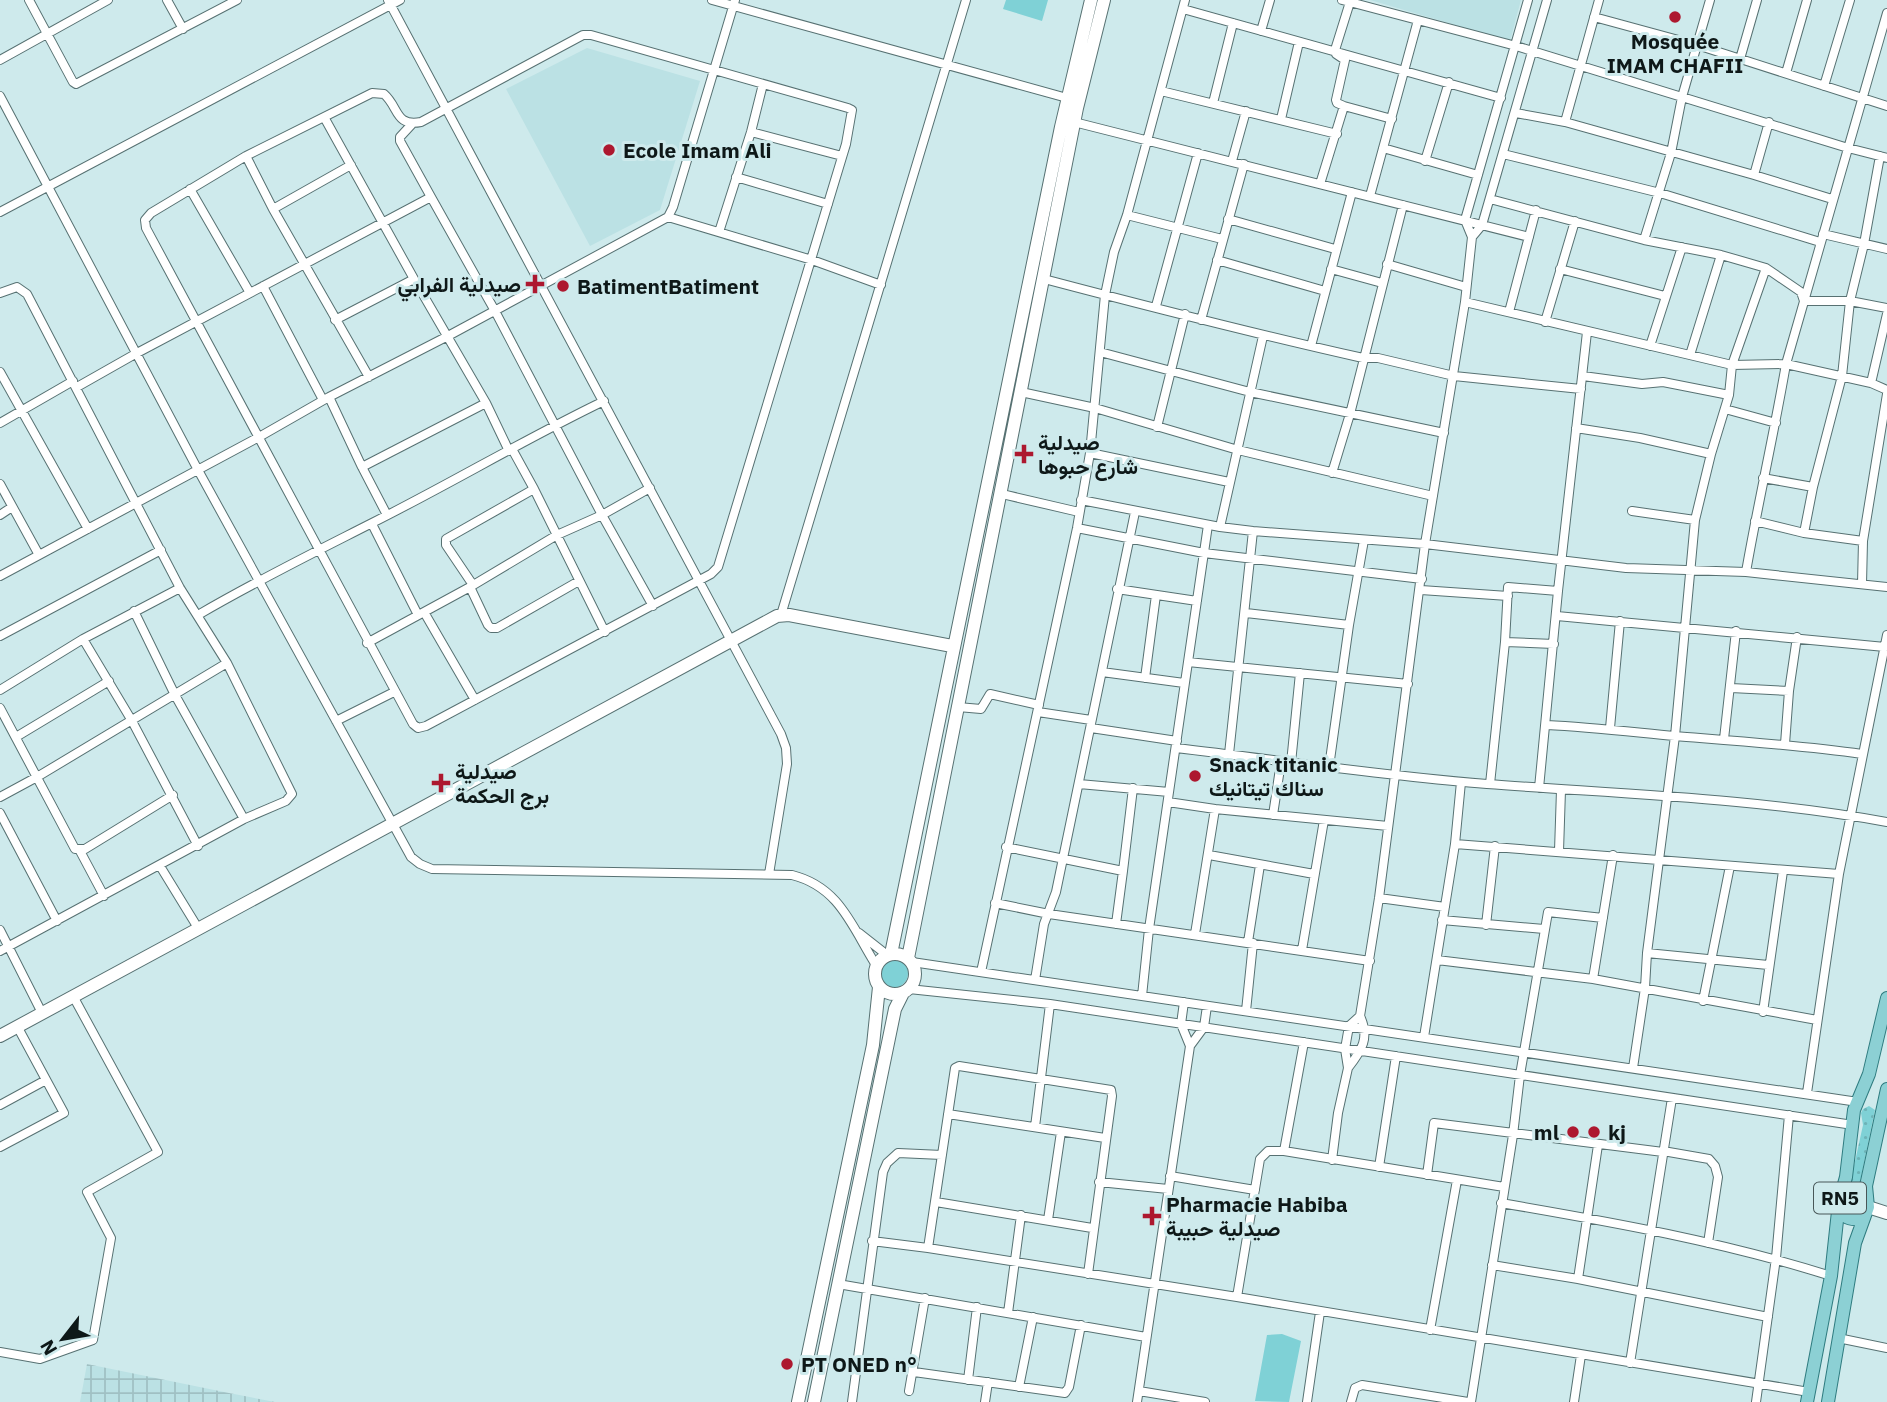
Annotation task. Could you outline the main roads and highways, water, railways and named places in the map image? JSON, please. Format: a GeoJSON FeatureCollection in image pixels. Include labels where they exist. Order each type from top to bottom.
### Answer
{"type":"FeatureCollection","features":[{"type":"Feature","properties":{"kind":"main road"},"geometry":{"type":"LineString","coordinates":[[798,1402],[873,1045],[879,987],[875,976],[876,965],[889,954],[1067,98],[1091,0]]}},
{"type":"Feature","properties":{"kind":"main road"},"geometry":{"type":"LineString","coordinates":[[814,1402],[895,1009],[915,979],[910,960],[958,707],[1074,122],[1104,0]]}},
{"type":"Feature","properties":{"kind":"main road"},"geometry":{"type":"LineString","coordinates":[[0,1035],[730,640],[781,615],[952,646]]}},
{"type":"Feature","properties":{"kind":"main road"},"geometry":{"type":"LineString","coordinates":[[889,954],[903,955],[910,960]]}},
{"type":"Feature","properties":{"kind":"main road"},"geometry":{"type":"LineString","coordinates":[[879,987],[894,994],[906,991]]}},
{"type":"Feature","properties":{"kind":"main road","name":"RN5"},"geometry":{"type":"LineString","coordinates":[[1808,1397],[1831,1276],[1838,1207],[1846,1177],[1854,1110],[1869,1074],[1887,998]]}},
{"type":"Feature","properties":{"kind":"main road","name":"RN5"},"geometry":{"type":"LineString","coordinates":[[1828,1402],[1855,1243],[1867,1210],[1866,1186],[1887,1089]]}},
{"type":"Feature","properties":{"kind":"main road"},"geometry":{"type":"LineString","coordinates":[[1858,1102],[1867,1098],[1876,1100],[1882,1107],[1883,1116]]}},
{"type":"Feature","properties":{"kind":"main road"},"geometry":{"type":"LineString","coordinates":[[1838,1207],[1848,1219],[1858,1219],[1867,1210],[1887,1213]]}},
{"type":"Feature","properties":{"kind":"place","name":"Mosquée IMAM CHAFII"},"geometry":{"type":"Point","coordinates":[1675,17]}},
{"type":"Feature","properties":{"kind":"place","name":"Ecole Imam Ali"},"geometry":{"type":"Point","coordinates":[609,150]}},
{"type":"Feature","properties":{"kind":"place","name":"صيدلية الفرابي"},"geometry":{"type":"Point","coordinates":[535,284]}},
{"type":"Feature","properties":{"kind":"place","name":"BatimentBatiment"},"geometry":{"type":"Point","coordinates":[563,286]}},
{"type":"Feature","properties":{"kind":"place","name":"صيدلية شارع حبوها"},"geometry":{"type":"Point","coordinates":[1024,454]}},
{"type":"Feature","properties":{"kind":"place","name":"Snack titanic سناك تيتانيك"},"geometry":{"type":"Point","coordinates":[1195,776]}},
{"type":"Feature","properties":{"kind":"place","name":"صيدلية برج الحكمة"},"geometry":{"type":"Point","coordinates":[441,783]}},
{"type":"Feature","properties":{"kind":"place","name":"ml"},"geometry":{"type":"Point","coordinates":[1573,1132]}},
{"type":"Feature","properties":{"kind":"place","name":"kj"},"geometry":{"type":"Point","coordinates":[1594,1132]}},
{"type":"Feature","properties":{"kind":"place","name":"Pharmacie Habiba صيدلية حبيبة"},"geometry":{"type":"Point","coordinates":[1152,1216]}},
{"type":"Feature","properties":{"kind":"place","name":"PT ONED n°"},"geometry":{"type":"Point","coordinates":[787,1364]}}]}
